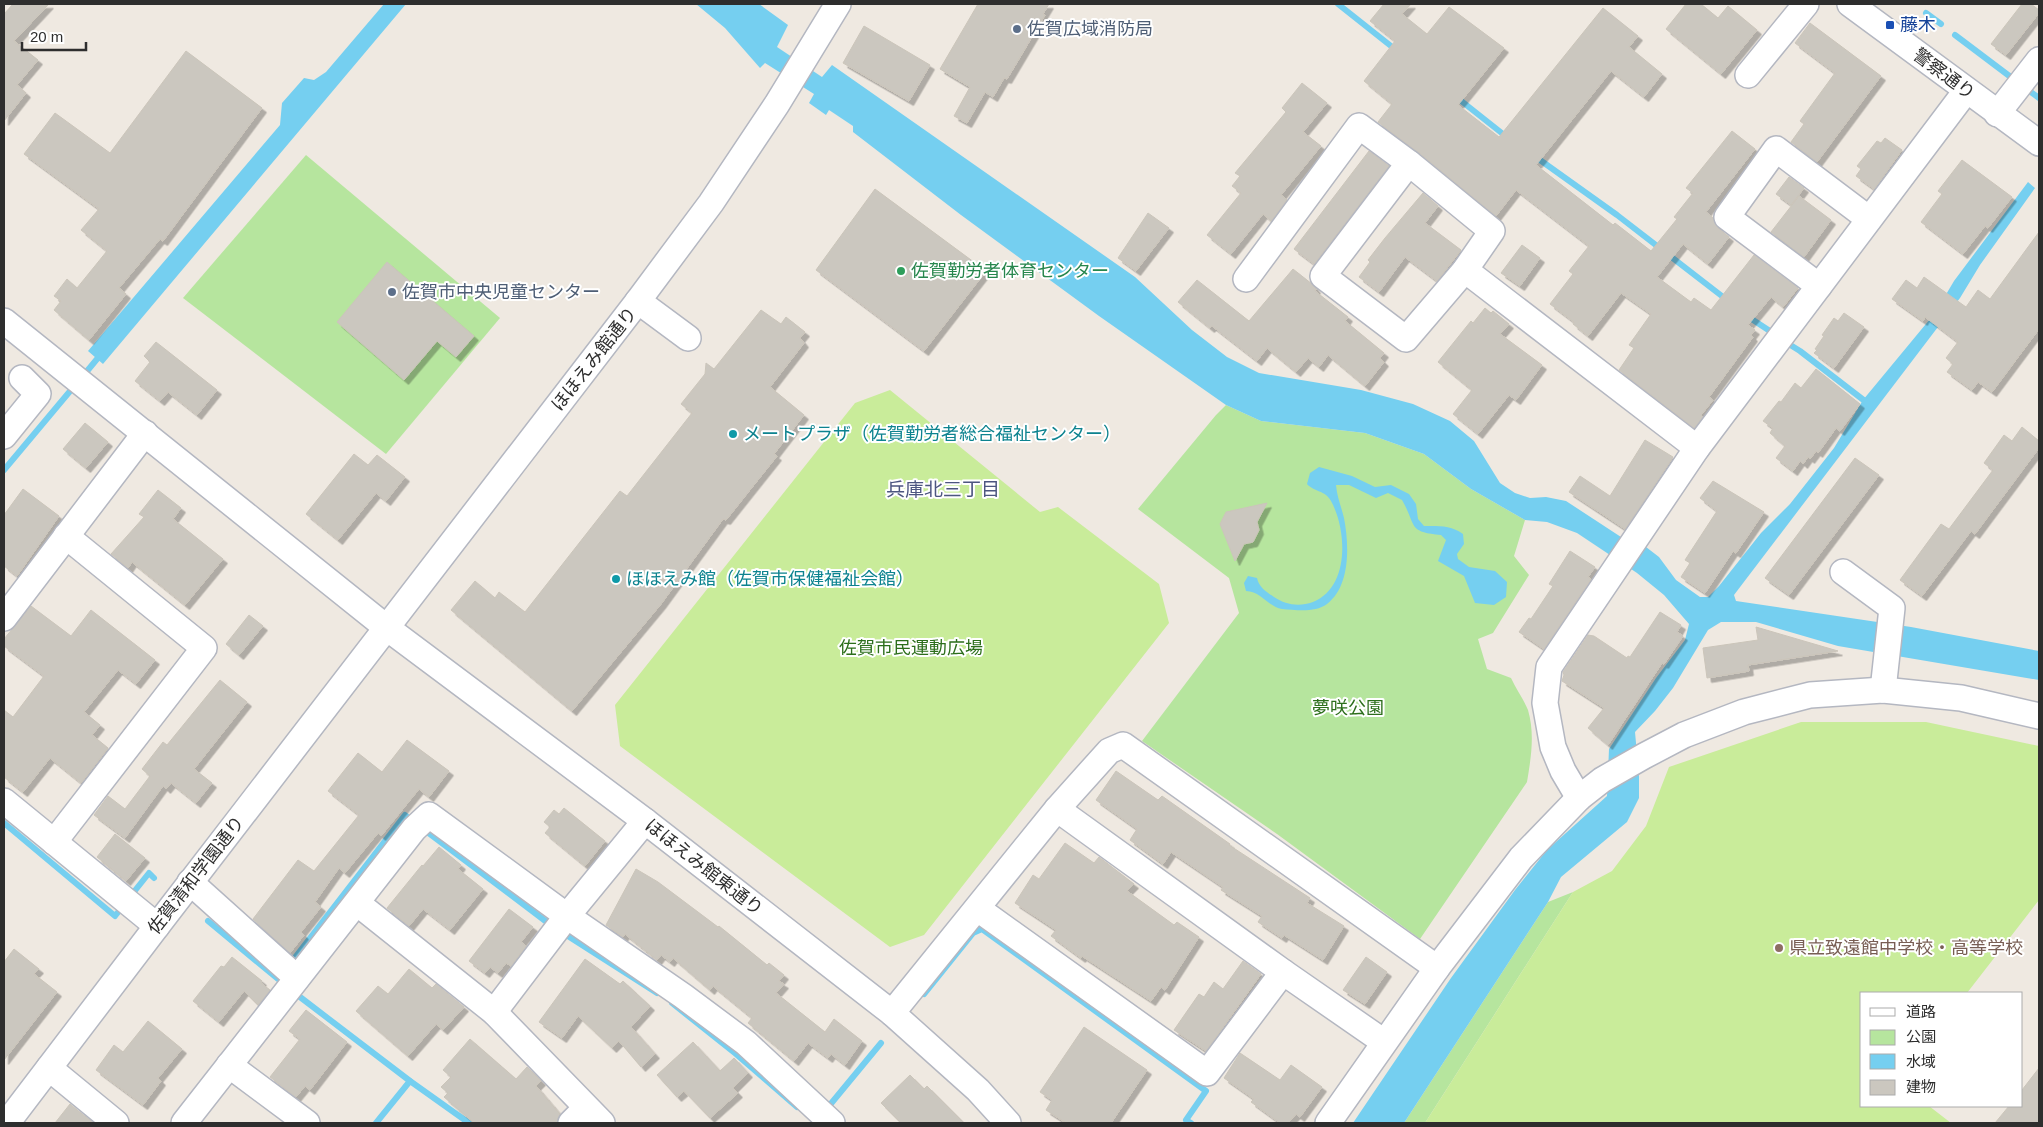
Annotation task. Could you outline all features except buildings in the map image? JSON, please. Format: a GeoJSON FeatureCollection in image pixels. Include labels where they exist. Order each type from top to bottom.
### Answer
{"type":"FeatureCollection","features":[{"type":"Feature","properties":{"kind":"street","name":"ほほえみ館通り"},"geometry":{"type":"LineString","coordinates":[[387,628],[711,203],[838,4]]}},
{"type":"Feature","properties":{"kind":"street"},"geometry":{"type":"LineString","coordinates":[[1748,76],[1806,4]]}},
{"type":"Feature","properties":{"kind":"street","name":"警察通り"},"geometry":{"type":"LineString","coordinates":[[1850,4],[1997,114],[2039,143]]}},
{"type":"Feature","properties":{"kind":"street"},"geometry":{"type":"LineString","coordinates":[[1997,114],[2039,60]]}},
{"type":"Feature","properties":{"kind":"street"},"geometry":{"type":"LineString","coordinates":[[1579,798],[1553,747],[1544,703],[1549,667],[1697,448],[1966,91]]}},
{"type":"Feature","properties":{"kind":"street"},"geometry":{"type":"LineString","coordinates":[[1246,279],[1360,126],[1409,163],[1492,230],[1465,270],[1406,339],[1323,276],[1409,163]]}},
{"type":"Feature","properties":{"kind":"street"},"geometry":{"type":"LineString","coordinates":[[1819,286],[1726,217],[1776,149],[1869,219]]}},
{"type":"Feature","properties":{"kind":"street"},"geometry":{"type":"LineString","coordinates":[[1465,270],[1697,448]]}},
{"type":"Feature","properties":{"kind":"street"},"geometry":{"type":"LineString","coordinates":[[638,301],[688,338]]}},
{"type":"Feature","properties":{"kind":"street","name":"ほほえみ館東通り"},"geometry":{"type":"LineString","coordinates":[[4,321],[387,628],[645,821],[892,1013],[978,1090],[1008,1123]]}},
{"type":"Feature","properties":{"kind":"street"},"geometry":{"type":"LineString","coordinates":[[4,436],[30,386],[64,369]]}},
{"type":"Feature","properties":{"kind":"street"},"geometry":{"type":"LineString","coordinates":[[4,618],[145,433]]}},
{"type":"Feature","properties":{"kind":"street"},"geometry":{"type":"LineString","coordinates":[[54,842],[204,648],[66,536]]}},
{"type":"Feature","properties":{"kind":"street"},"geometry":{"type":"LineString","coordinates":[[1843,572],[1892,608],[1883,690]]}},
{"type":"Feature","properties":{"kind":"street","name":"佐賀清和学園通り"},"geometry":{"type":"LineString","coordinates":[[7,1123],[156,926],[387,628]]}},
{"type":"Feature","properties":{"kind":"street"},"geometry":{"type":"LineString","coordinates":[[1328,1123],[1437,968],[1521,858],[1579,798],[1602,780],[1684,735],[1744,712],[1810,695],[1883,690],[1961,698],[2039,716]]}},
{"type":"Feature","properties":{"kind":"street"},"geometry":{"type":"LineString","coordinates":[[892,1013],[1057,809],[1108,751],[1123,745],[1437,968]]}},
{"type":"Feature","properties":{"kind":"street"},"geometry":{"type":"LineString","coordinates":[[4,801],[156,926]]}},
{"type":"Feature","properties":{"kind":"street"},"geometry":{"type":"LineString","coordinates":[[1057,809],[1283,972],[1384,1042]]}},
{"type":"Feature","properties":{"kind":"street"},"geometry":{"type":"LineString","coordinates":[[184,1123],[229,1065],[290,972],[357,903],[418,825],[429,815],[561,924],[683,996],[746,1043],[832,1123]]}},
{"type":"Feature","properties":{"kind":"street"},"geometry":{"type":"LineString","coordinates":[[494,1012],[561,924],[645,821]]}},
{"type":"Feature","properties":{"kind":"street"},"geometry":{"type":"LineString","coordinates":[[190,882],[290,972]]}},
{"type":"Feature","properties":{"kind":"street"},"geometry":{"type":"LineString","coordinates":[[357,903],[494,1012],[586,1118]]}},
{"type":"Feature","properties":{"kind":"street"},"geometry":{"type":"LineString","coordinates":[[978,909],[1207,1073],[1283,972]]}},
{"type":"Feature","properties":{"kind":"street"},"geometry":{"type":"LineString","coordinates":[[229,1065],[307,1123]]}},
{"type":"Feature","properties":{"kind":"street"},"geometry":{"type":"LineString","coordinates":[[49,1068],[116,1123]]}},
{"type":"Feature","properties":{"kind":"green space"},"geometry":{"type":"Polygon","coordinates":[[[306,155],[500,318],[386,454],[183,298],[306,155]]]}},
{"type":"Feature","properties":{"kind":"green space","name":"佐賀市民運動広場"},"geometry":{"type":"Polygon","coordinates":[[[890,390],[1040,512],[1058,507],[1159,584],[1169,623],[924,935],[890,947],[620,746],[615,705],[855,403],[890,390]]]}},
{"type":"Feature","properties":{"kind":"green space","name":"夢咲公園"},"geometry":{"type":"Polygon","coordinates":[[[1226,405],[1261,421],[1365,433],[1424,454],[1471,489],[1525,520],[1514,556],[1529,575],[1493,633],[1478,639],[1487,669],[1511,678],[1528,710],[1532,737],[1527,782],[1420,939],[1277,834],[1142,741],[1239,613],[1229,578],[1138,509],[1226,405]]]}},
{"type":"Feature","properties":{"kind":"green space","name":"県立致遠館中学校・高等学校"},"geometry":{"type":"Polygon","coordinates":[[[1801,722],[1926,722],[2039,746],[2039,900],[1968,992],[1860,992],[1860,1107],[1930,1107],[1951,1123],[1425,1123],[1573,892],[1612,871],[1646,826],[1669,767],[1801,722]]]}},
{"type":"Feature","properties":{"kind":"green space"},"geometry":{"type":"Polygon","coordinates":[[[1573,892],[1425,1123],[1404,1123],[1548,902],[1573,892]]]}},
{"type":"Feature","properties":{"kind":"water"},"geometry":{"type":"Polygon","coordinates":[[[384,4],[406,4],[103,364],[88,351],[280,125],[282,103],[304,78],[314,80],[326,72],[384,4]]]}},
{"type":"Feature","properties":{"kind":"water"},"geometry":{"type":"Polygon","coordinates":[[[696,4],[759,4],[788,25],[777,47],[822,77],[832,65],[1135,277],[1192,330],[1227,357],[1259,373],[1361,390],[1413,404],[1450,421],[1474,441],[1500,483],[1515,493],[1530,498],[1546,497],[1566,501],[1621,537],[1646,547],[1659,557],[1676,580],[1700,597],[1708,597],[1719,586],[1761,533],[1790,504],[1834,448],[1863,400],[1935,313],[1954,281],[2028,182],[2035,188],[1980,265],[1960,298],[1734,595],[1736,601],[1911,627],[2039,651],[2039,680],[1838,646],[1756,622],[1721,622],[1708,630],[1673,688],[1635,732],[1639,798],[1627,822],[1561,877],[1548,902],[1404,1123],[1353,1123],[1451,978],[1515,890],[1547,850],[1607,796],[1609,749],[1656,678],[1685,640],[1689,624],[1664,595],[1637,573],[1577,533],[1547,522],[1525,520],[1471,489],[1424,454],[1365,433],[1261,421],[1226,405],[1099,316],[961,215],[853,132],[853,126],[829,110],[826,115],[809,103],[814,94],[765,63],[760,68],[725,28],[696,4]]]}},
{"type":"Feature","properties":{"kind":"water"},"geometry":{"type":"Polygon","coordinates":[[[1319,467],[1352,476],[1375,487],[1391,485],[1409,494],[1416,504],[1418,519],[1424,526],[1449,528],[1463,534],[1464,544],[1457,554],[1458,559],[1469,567],[1495,571],[1507,582],[1506,597],[1494,605],[1475,603],[1464,576],[1438,561],[1446,540],[1441,535],[1423,532],[1414,526],[1402,500],[1388,493],[1376,498],[1349,485],[1336,485],[1344,518],[1347,552],[1344,576],[1335,596],[1327,604],[1317,609],[1293,610],[1277,608],[1256,594],[1246,591],[1244,583],[1248,576],[1257,578],[1263,589],[1279,600],[1293,604],[1303,604],[1313,602],[1325,595],[1334,584],[1342,557],[1340,527],[1329,497],[1307,484],[1310,473],[1319,467]]]}},
{"type":"Feature","properties":{"kind":"waterway"},"geometry":{"type":"LineString","coordinates":[[1338,4],[1396,50]]}},
{"type":"Feature","properties":{"kind":"waterway"},"geometry":{"type":"LineString","coordinates":[[1926,13],[1941,24]]}},
{"type":"Feature","properties":{"kind":"waterway"},"geometry":{"type":"LineString","coordinates":[[1955,35],[2016,81]]}},
{"type":"Feature","properties":{"kind":"waterway"},"geometry":{"type":"LineString","coordinates":[[2024,87],[2039,98]]}},
{"type":"Feature","properties":{"kind":"waterway"},"geometry":{"type":"LineString","coordinates":[[1455,96],[1508,138]]}},
{"type":"Feature","properties":{"kind":"waterway"},"geometry":{"type":"LineString","coordinates":[[1533,155],[1617,215],[1727,300]]}},
{"type":"Feature","properties":{"kind":"waterway"},"geometry":{"type":"LineString","coordinates":[[1747,316],[1776,335]]}},
{"type":"Feature","properties":{"kind":"waterway"},"geometry":{"type":"LineString","coordinates":[[1784,341],[1800,351],[1870,405]]}},
{"type":"Feature","properties":{"kind":"waterway"},"geometry":{"type":"LineString","coordinates":[[83,376],[102,353]]}},
{"type":"Feature","properties":{"kind":"waterway"},"geometry":{"type":"LineString","coordinates":[[4,470],[76,384]]}},
{"type":"Feature","properties":{"kind":"waterway"},"geometry":{"type":"LineString","coordinates":[[290,964],[405,815],[414,822]]}},
{"type":"Feature","properties":{"kind":"waterway"},"geometry":{"type":"LineString","coordinates":[[4,823],[115,916],[123,906]]}},
{"type":"Feature","properties":{"kind":"waterway"},"geometry":{"type":"LineString","coordinates":[[422,828],[552,926]]}},
{"type":"Feature","properties":{"kind":"waterway"},"geometry":{"type":"LineString","coordinates":[[129,898],[149,873],[154,878]]}},
{"type":"Feature","properties":{"kind":"waterway"},"geometry":{"type":"LineString","coordinates":[[208,921],[278,979],[284,972]]}},
{"type":"Feature","properties":{"kind":"waterway"},"geometry":{"type":"LineString","coordinates":[[924,994],[973,933],[982,929],[1206,1091],[1186,1120],[1191,1123]]}},
{"type":"Feature","properties":{"kind":"waterway"},"geometry":{"type":"LineString","coordinates":[[560,931],[657,993]]}},
{"type":"Feature","properties":{"kind":"waterway"},"geometry":{"type":"LineString","coordinates":[[300,997],[410,1081],[469,1123]]}},
{"type":"Feature","properties":{"kind":"waterway"},"geometry":{"type":"LineString","coordinates":[[672,1003],[736,1054],[797,1107]]}},
{"type":"Feature","properties":{"kind":"waterway"},"geometry":{"type":"LineString","coordinates":[[829,1106],[881,1043]]}},
{"type":"Feature","properties":{"kind":"waterway"},"geometry":{"type":"LineString","coordinates":[[376,1123],[410,1081]]}},
{"type":"Feature","properties":{"kind":"place","name":"藤木"},"geometry":{"type":"Point","coordinates":[1890,25]}},
{"type":"Feature","properties":{"kind":"place","name":"佐賀広域消防局"},"geometry":{"type":"Point","coordinates":[1017,29]}},
{"type":"Feature","properties":{"kind":"place","name":"佐賀勤労者体育センター"},"geometry":{"type":"Point","coordinates":[901,271]}},
{"type":"Feature","properties":{"kind":"place","name":"佐賀市中央児童センター"},"geometry":{"type":"Point","coordinates":[392,292]}},
{"type":"Feature","properties":{"kind":"place","name":"メートプラザ（佐賀勤労者総合福祉センター）"},"geometry":{"type":"Point","coordinates":[733,434]}},
{"type":"Feature","properties":{"kind":"place","name":"ほほえみ館（佐賀市保健福祉会館）"},"geometry":{"type":"Point","coordinates":[616,579]}},
{"type":"Feature","properties":{"kind":"place","name":"県立致遠館中学校・高等学校"},"geometry":{"type":"Point","coordinates":[1779,948]}},
{"type":"Feature","properties":{"kind":"district","name":"兵庫北三丁目"},"geometry":{"type":"Point","coordinates":[943,489]}}]}
